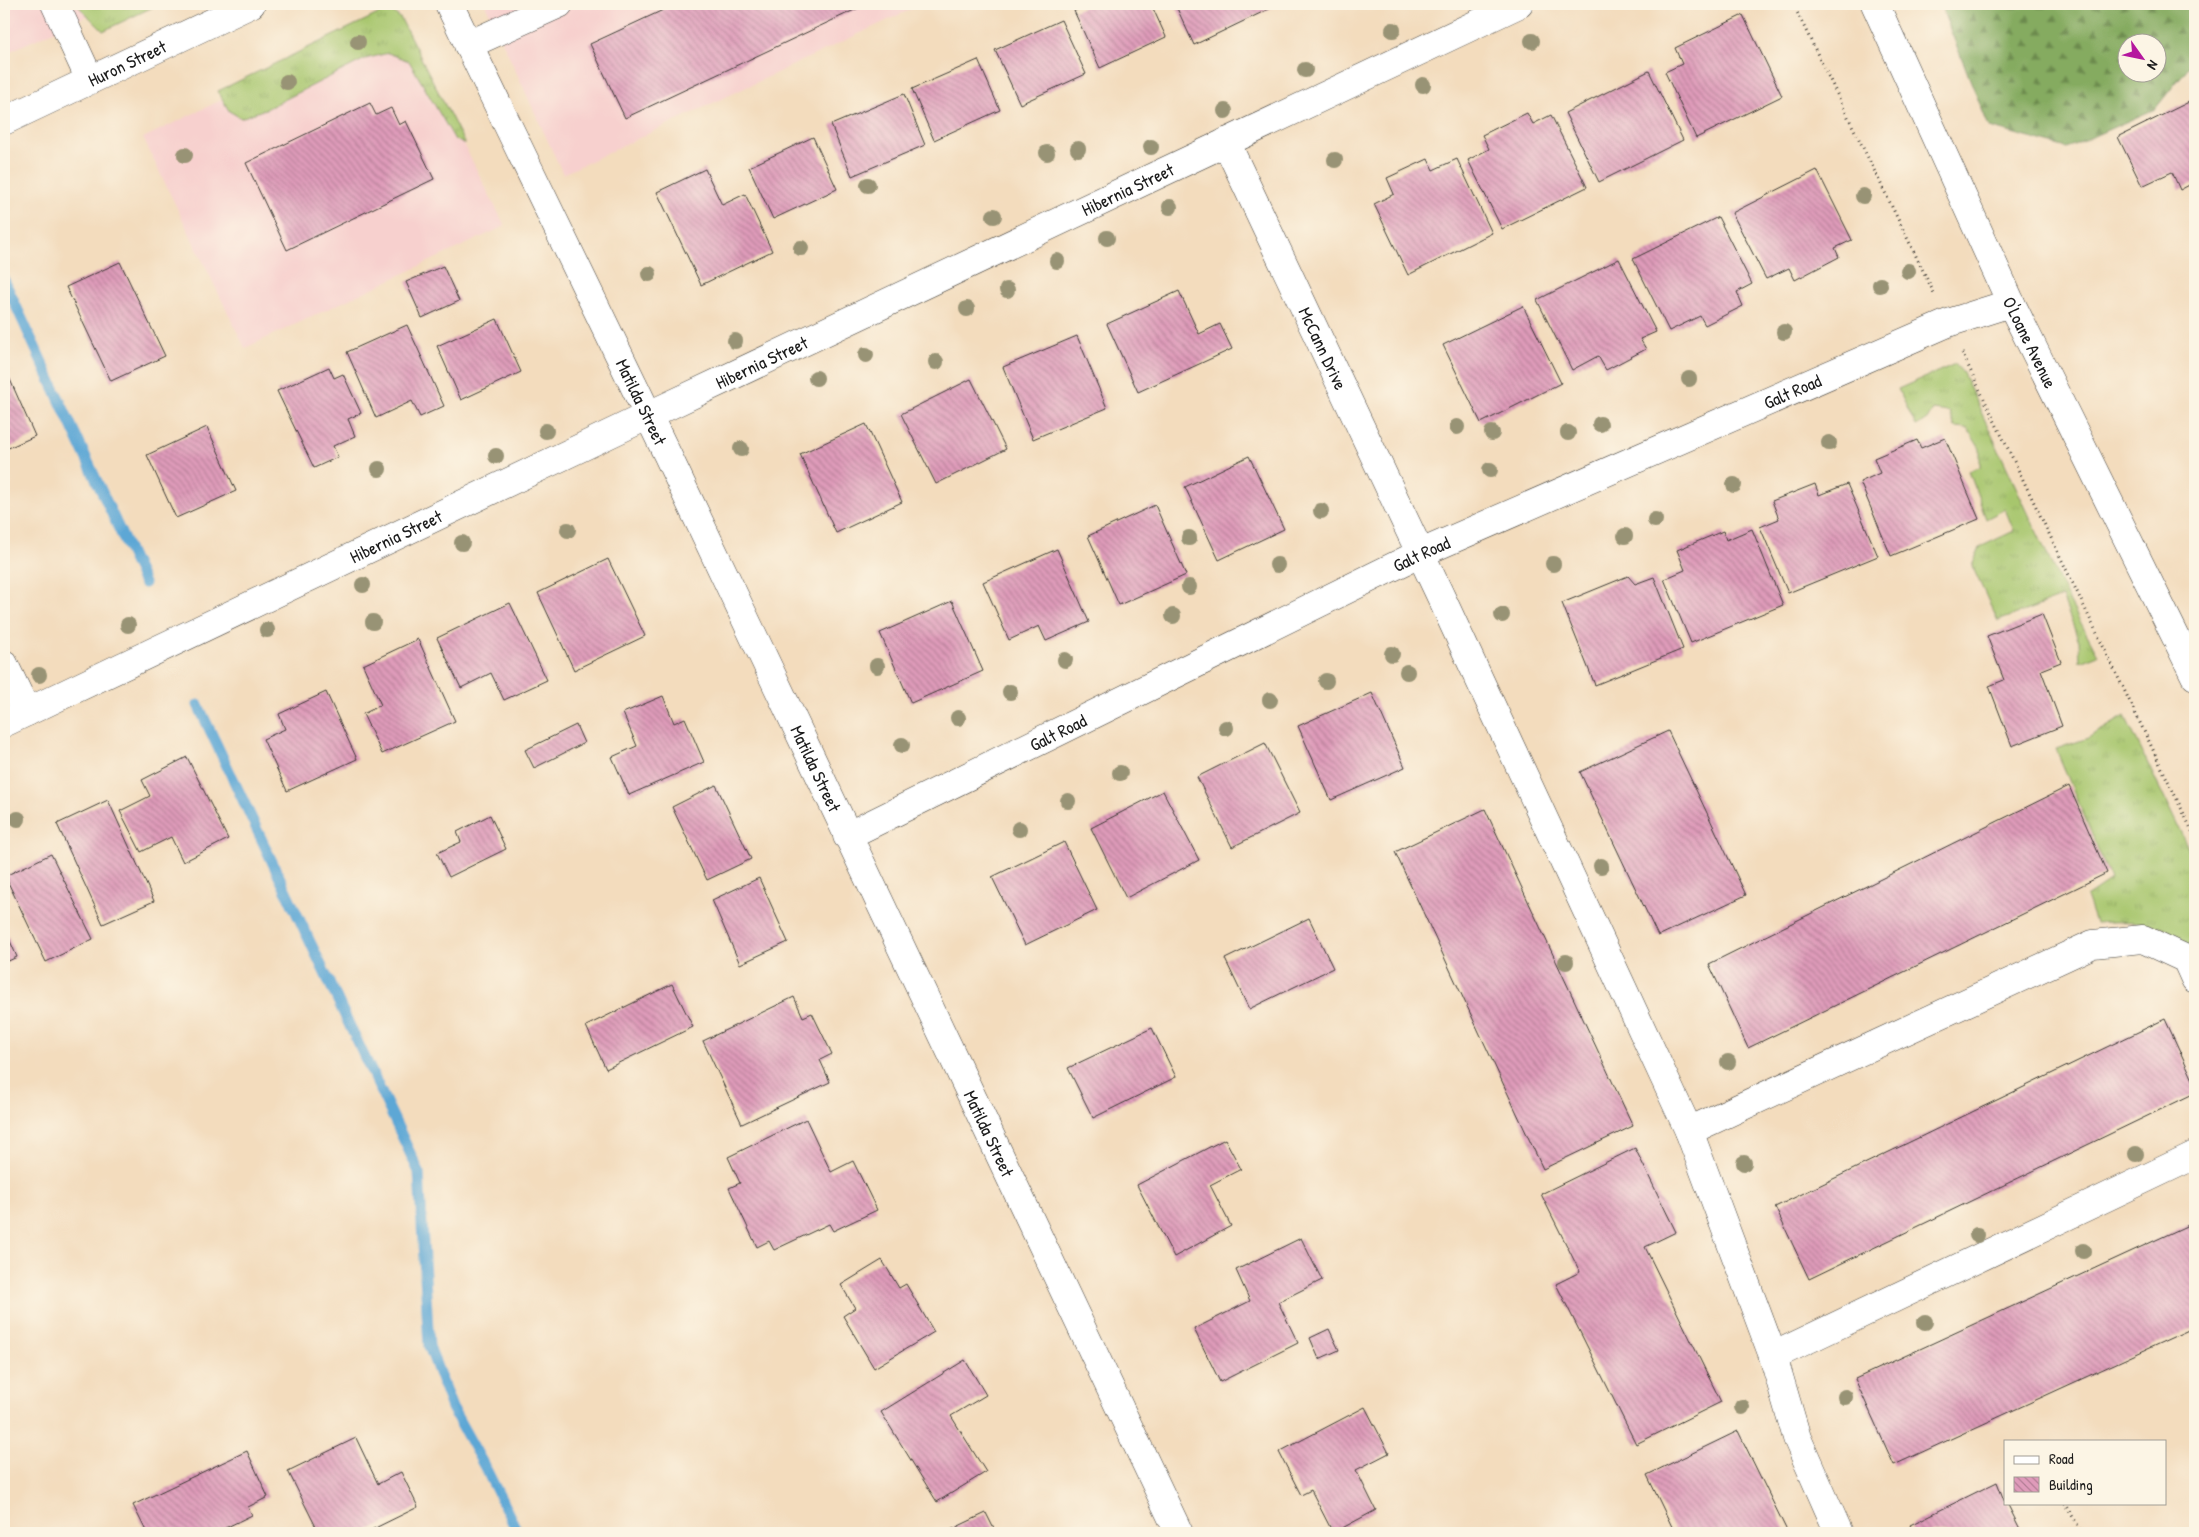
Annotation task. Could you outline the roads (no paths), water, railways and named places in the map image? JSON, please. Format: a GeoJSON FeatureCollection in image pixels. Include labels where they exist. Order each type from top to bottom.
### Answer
{"type":"FeatureCollection","features":[{"type":"Feature","properties":{"kind":"street"},"geometry":{"type":"LineString","coordinates":[[55,4],[90,80]]}},
{"type":"Feature","properties":{"kind":"street","name":"Huron Street"},"geometry":{"type":"LineString","coordinates":[[4,122],[251,4]]}},
{"type":"Feature","properties":{"kind":"street","name":"Matilda Street"},"geometry":{"type":"LineString","coordinates":[[449,4],[1179,1533]]}},
{"type":"Feature","properties":{"kind":"street"},"geometry":{"type":"LineString","coordinates":[[468,45],[559,4]]}},
{"type":"Feature","properties":{"kind":"street","name":"Hibernia Street"},"geometry":{"type":"LineString","coordinates":[[15,718],[647,416],[1519,4]]}},
{"type":"Feature","properties":{"kind":"street","name":"O'Loane Avenue"},"geometry":{"type":"LineString","coordinates":[[1875,4],[2011,303],[2195,676]]}},
{"type":"Feature","properties":{"kind":"street","name":"McCann Drive"},"geometry":{"type":"LineString","coordinates":[[1226,142],[1689,1131],[1773,1356],[1797,1438],[1840,1533]]}},
{"type":"Feature","properties":{"kind":"street","name":"Galt Road"},"geometry":{"type":"LineString","coordinates":[[847,836],[1420,553],[1948,323],[2011,303]]}},
{"type":"Feature","properties":{"kind":"street"},"geometry":{"type":"LineString","coordinates":[[4,664],[15,718]]}},
{"type":"Feature","properties":{"kind":"street"},"geometry":{"type":"LineString","coordinates":[[1689,1131],[2093,944],[2143,938],[2186,959],[2195,979]]}},
{"type":"Feature","properties":{"kind":"street"},"geometry":{"type":"LineString","coordinates":[[1773,1356],[2195,1155]]}},
{"type":"Feature","properties":{"kind":"waterway"},"geometry":{"type":"LineString","coordinates":[[4,280],[144,583]]}},
{"type":"Feature","properties":{"kind":"waterway"},"geometry":{"type":"LineString","coordinates":[[198,705],[419,1172],[429,1346],[452,1408],[486,1469],[518,1533]]}}]}
